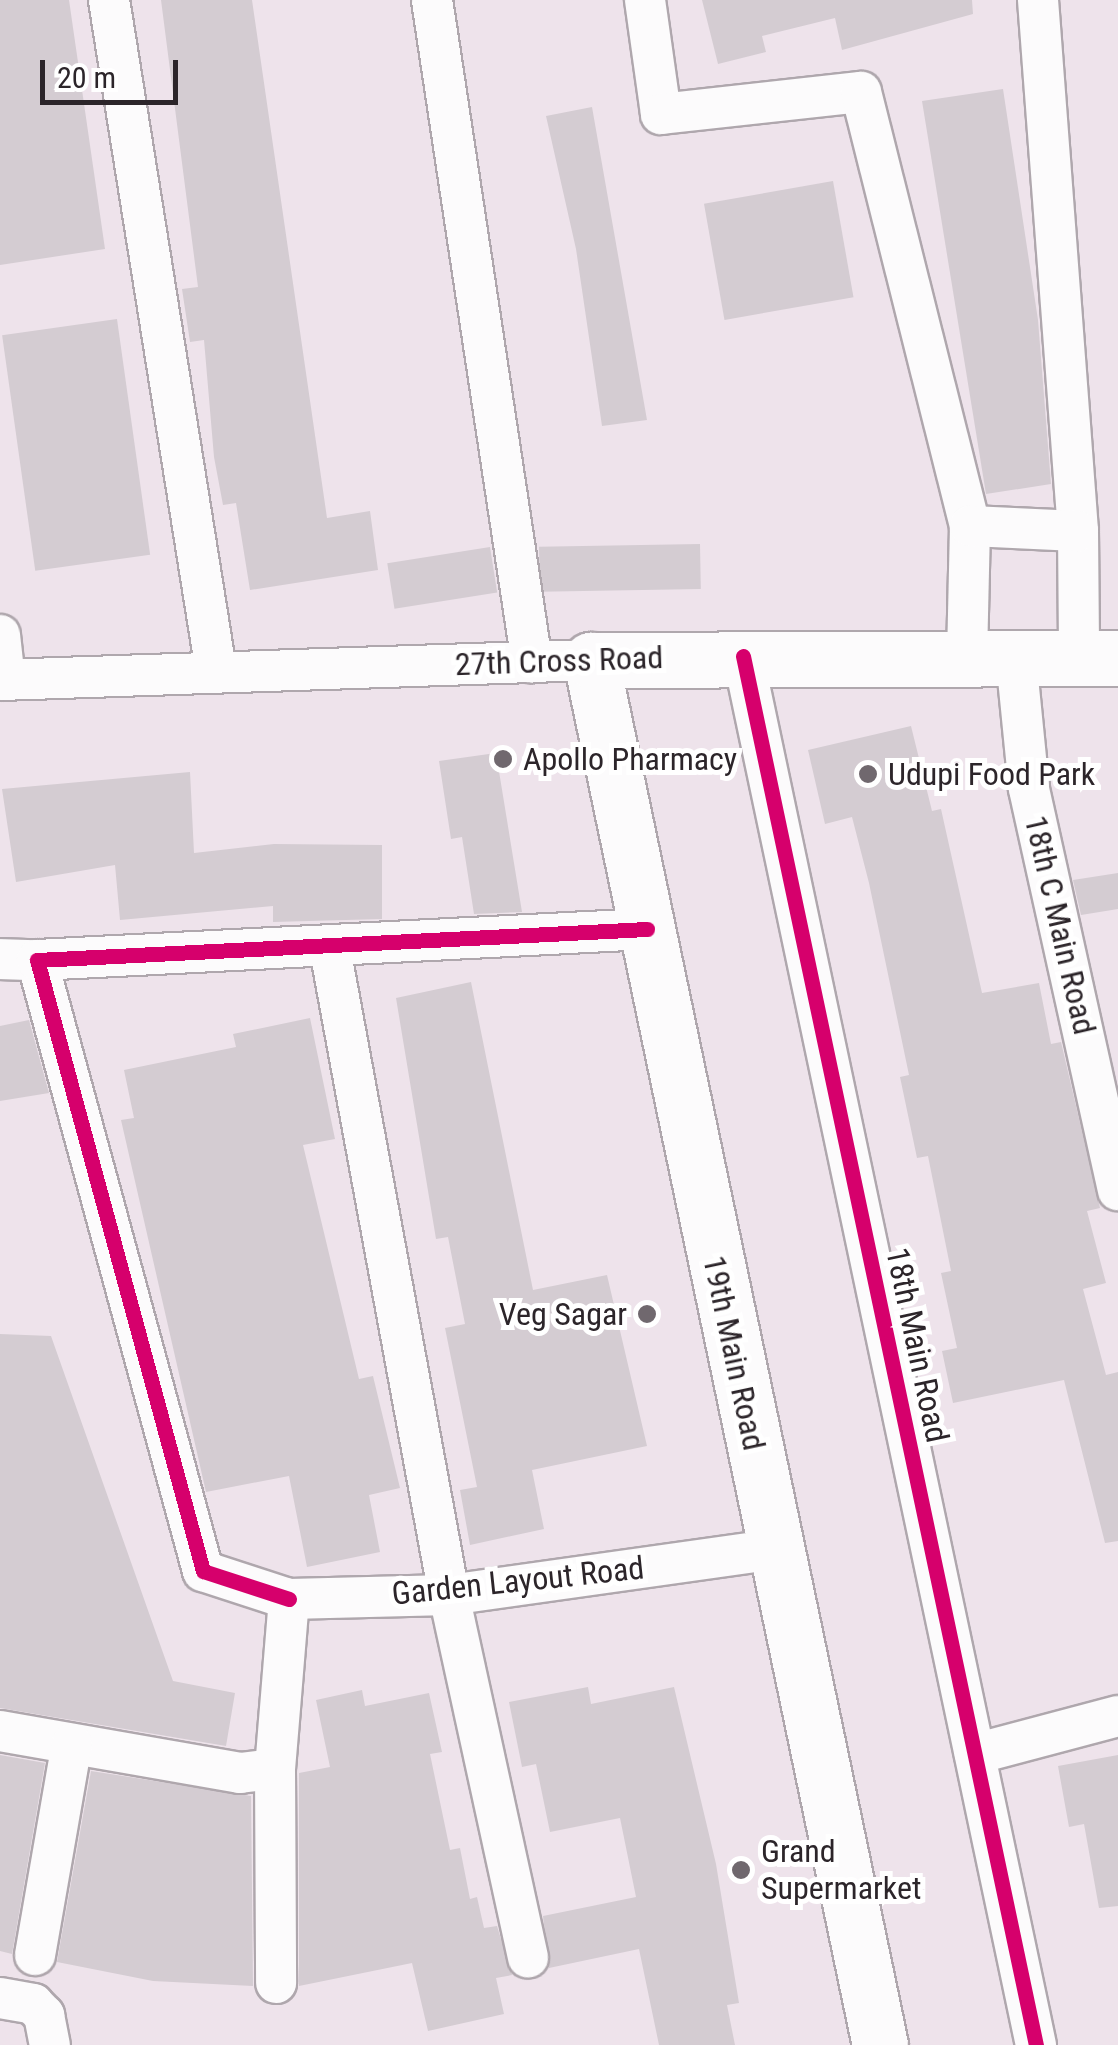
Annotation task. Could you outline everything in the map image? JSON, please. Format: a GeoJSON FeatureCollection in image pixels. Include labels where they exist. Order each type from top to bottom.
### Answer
{"type":"FeatureCollection","features":[{"type":"Feature","properties":{"kind":"main road","name":"27th Cross Road"},"geometry":{"type":"LineString","coordinates":[[591,660],[743,656],[1098,658]]}},
{"type":"Feature","properties":{"kind":"main road","name":"19th Main Road"},"geometry":{"type":"LineString","coordinates":[[591,660],[880,2045]]}},
{"type":"Feature","properties":{"kind":"street"},"geometry":{"type":"LineString","coordinates":[[109,0],[216,670]]}},
{"type":"Feature","properties":{"kind":"street"},"geometry":{"type":"LineString","coordinates":[[432,0],[532,662]]}},
{"type":"Feature","properties":{"kind":"street","name":"18th C Main Road"},"geometry":{"type":"LineString","coordinates":[[645,0],[662,114],[861,92],[970,526],[992,658],[1029,789],[1118,1190]]}},
{"type":"Feature","properties":{"kind":"street"},"geometry":{"type":"LineString","coordinates":[[1038,0],[1078,530],[1098,658]]}},
{"type":"Feature","properties":{"kind":"street"},"geometry":{"type":"LineString","coordinates":[[970,526],[1078,530]]}},
{"type":"Feature","properties":{"kind":"street"},"geometry":{"type":"LineString","coordinates":[[0,635],[2,680]]}},
{"type":"Feature","properties":{"kind":"street","name":"18th Main Road"},"geometry":{"type":"LineString","coordinates":[[743,656],[1036,2045]]}},
{"type":"Feature","properties":{"kind":"street","name":"27th Cross Road"},"geometry":{"type":"LineString","coordinates":[[2,680],[591,660]]}},
{"type":"Feature","properties":{"kind":"street"},"geometry":{"type":"LineString","coordinates":[[19,959],[330,949],[647,929]]}},
{"type":"Feature","properties":{"kind":"street"},"geometry":{"type":"LineString","coordinates":[[330,949],[449,1595],[528,1958]]}},
{"type":"Feature","properties":{"kind":"street","name":"Garden Layout Road"},"geometry":{"type":"LineString","coordinates":[[19,959],[204,1571],[289,1599],[449,1595],[775,1549]]}},
{"type":"Feature","properties":{"kind":"street"},"geometry":{"type":"LineString","coordinates":[[276,1983],[275,1768],[289,1599]]}},
{"type":"Feature","properties":{"kind":"street"},"geometry":{"type":"LineString","coordinates":[[975,1754],[1118,1716]]}},
{"type":"Feature","properties":{"kind":"street"},"geometry":{"type":"LineString","coordinates":[[0,1731],[240,1774],[275,1768]]}},
{"type":"Feature","properties":{"kind":"street"},"geometry":{"type":"LineString","coordinates":[[35,1955],[72,1744]]}},
{"type":"Feature","properties":{"kind":"street"},"geometry":{"type":"LineString","coordinates":[[0,1998],[33,2004],[44,2015],[50,2045]]}},
{"type":"Feature","properties":{"kind":"building"},"geometry":{"type":"Polygon","coordinates":[[[0,0],[69,0],[105,249],[0,265],[0,0]]]}},
{"type":"Feature","properties":{"kind":"building"},"geometry":{"type":"Polygon","coordinates":[[[161,0],[252,0],[327,518],[370,511],[378,570],[250,590],[236,503],[223,505],[214,457],[204,340],[190,342],[182,289],[198,287],[161,0]]]}},
{"type":"Feature","properties":{"kind":"building"},"geometry":{"type":"Polygon","coordinates":[[[702,0],[972,0],[973,14],[842,50],[835,18],[762,36],[766,52],[718,64],[702,0]]]}},
{"type":"Feature","properties":{"kind":"building"},"geometry":{"type":"Polygon","coordinates":[[[1003,89],[1038,320],[1051,484],[986,494],[922,101],[1003,89]]]}},
{"type":"Feature","properties":{"kind":"building"},"geometry":{"type":"Polygon","coordinates":[[[592,107],[647,420],[602,426],[576,249],[546,116],[592,107]]]}},
{"type":"Feature","properties":{"kind":"building"},"geometry":{"type":"Polygon","coordinates":[[[833,181],[853,297],[724,320],[704,204],[833,181]]]}},
{"type":"Feature","properties":{"kind":"building"},"geometry":{"type":"Polygon","coordinates":[[[117,319],[150,555],[35,571],[2,335],[117,319]]]}},
{"type":"Feature","properties":{"kind":"building"},"geometry":{"type":"Polygon","coordinates":[[[700,544],[701,589],[540,592],[539,547],[700,544]]]}},
{"type":"Feature","properties":{"kind":"building"},"geometry":{"type":"Polygon","coordinates":[[[490,547],[497,592],[394,609],[387,563],[490,547]]]}},
{"type":"Feature","properties":{"kind":"building"},"geometry":{"type":"Polygon","coordinates":[[[911,726],[932,811],[941,809],[982,993],[1039,983],[1051,1044],[1061,1042],[1100,1208],[1087,1211],[1106,1283],[1083,1289],[1106,1375],[1118,1372],[1118,1541],[1105,1543],[1064,1380],[953,1403],[942,1351],[957,1348],[941,1273],[951,1271],[928,1156],[917,1158],[900,1077],[909,1075],[869,883],[852,817],[825,824],[808,750],[911,726]]]}},
{"type":"Feature","properties":{"kind":"building"},"geometry":{"type":"Polygon","coordinates":[[[496,753],[522,912],[474,914],[462,837],[451,839],[439,761],[496,753]]]}},
{"type":"Feature","properties":{"kind":"building"},"geometry":{"type":"Polygon","coordinates":[[[190,772],[194,853],[274,844],[382,845],[382,919],[273,922],[273,906],[120,920],[115,865],[16,882],[2,789],[190,772]]]}},
{"type":"Feature","properties":{"kind":"building"},"geometry":{"type":"Polygon","coordinates":[[[1118,873],[1118,909],[1081,915],[1073,880],[1118,873]]]}},
{"type":"Feature","properties":{"kind":"building"},"geometry":{"type":"Polygon","coordinates":[[[471,982],[533,1290],[607,1275],[647,1446],[532,1470],[544,1529],[470,1545],[460,1490],[477,1487],[445,1328],[465,1324],[448,1237],[436,1239],[396,998],[471,982]]]}},
{"type":"Feature","properties":{"kind":"building"},"geometry":{"type":"Polygon","coordinates":[[[310,1018],[335,1139],[303,1145],[359,1379],[373,1376],[400,1488],[369,1495],[380,1552],[307,1567],[289,1476],[206,1492],[121,1120],[134,1118],[124,1070],[236,1047],[233,1034],[310,1018]]]}},
{"type":"Feature","properties":{"kind":"building"},"geometry":{"type":"Polygon","coordinates":[[[29,1020],[49,1093],[0,1101],[0,1026],[29,1020]]]}},
{"type":"Feature","properties":{"kind":"building"},"geometry":{"type":"Polygon","coordinates":[[[0,1334],[51,1336],[173,1681],[235,1693],[226,1746],[0,1708],[0,1334]]]}},
{"type":"Feature","properties":{"kind":"building"},"geometry":{"type":"Polygon","coordinates":[[[588,1687],[591,1704],[674,1687],[716,1864],[739,2003],[727,2005],[735,2045],[659,2045],[639,1949],[549,1968],[543,1916],[636,1897],[620,1818],[550,1832],[536,1764],[522,1767],[509,1702],[588,1687]]]}},
{"type":"Feature","properties":{"kind":"building"},"geometry":{"type":"Polygon","coordinates":[[[362,1690],[365,1706],[429,1693],[442,1752],[430,1754],[450,1850],[460,1848],[470,1899],[477,1897],[484,1928],[497,1926],[512,1975],[496,1978],[504,2014],[428,2031],[412,1963],[299,1986],[299,1773],[330,1767],[316,1700],[362,1690]]]}},
{"type":"Feature","properties":{"kind":"building"},"geometry":{"type":"Polygon","coordinates":[[[0,1755],[45,1763],[12,1954],[0,1951],[0,1755]]]}},
{"type":"Feature","properties":{"kind":"building"},"geometry":{"type":"Polygon","coordinates":[[[1118,1755],[1118,1906],[1099,1908],[1084,1824],[1069,1827],[1058,1766],[1118,1755]]]}},
{"type":"Feature","properties":{"kind":"building"},"geometry":{"type":"Polygon","coordinates":[[[91,1771],[251,1796],[253,1986],[153,1981],[57,1962],[91,1771]]]}},
{"type":"Feature","properties":{"kind":"cycle path"},"geometry":{"type":"LineString","coordinates":[[743,656],[1036,2045]]}},
{"type":"Feature","properties":{"kind":"cycle path"},"geometry":{"type":"LineString","coordinates":[[289,1599],[203,1571],[37,960],[647,929]]}},
{"type":"Feature","properties":{"kind":"place","name":"Apollo Pharmacy"},"geometry":{"type":"Point","coordinates":[503,759]}},
{"type":"Feature","properties":{"kind":"place","name":"Udupi Food Park"},"geometry":{"type":"Point","coordinates":[868,774]}},
{"type":"Feature","properties":{"kind":"place","name":"Veg Sagar"},"geometry":{"type":"Point","coordinates":[647,1314]}},
{"type":"Feature","properties":{"kind":"place","name":"Grand Supermarket"},"geometry":{"type":"Point","coordinates":[741,1870]}}]}
